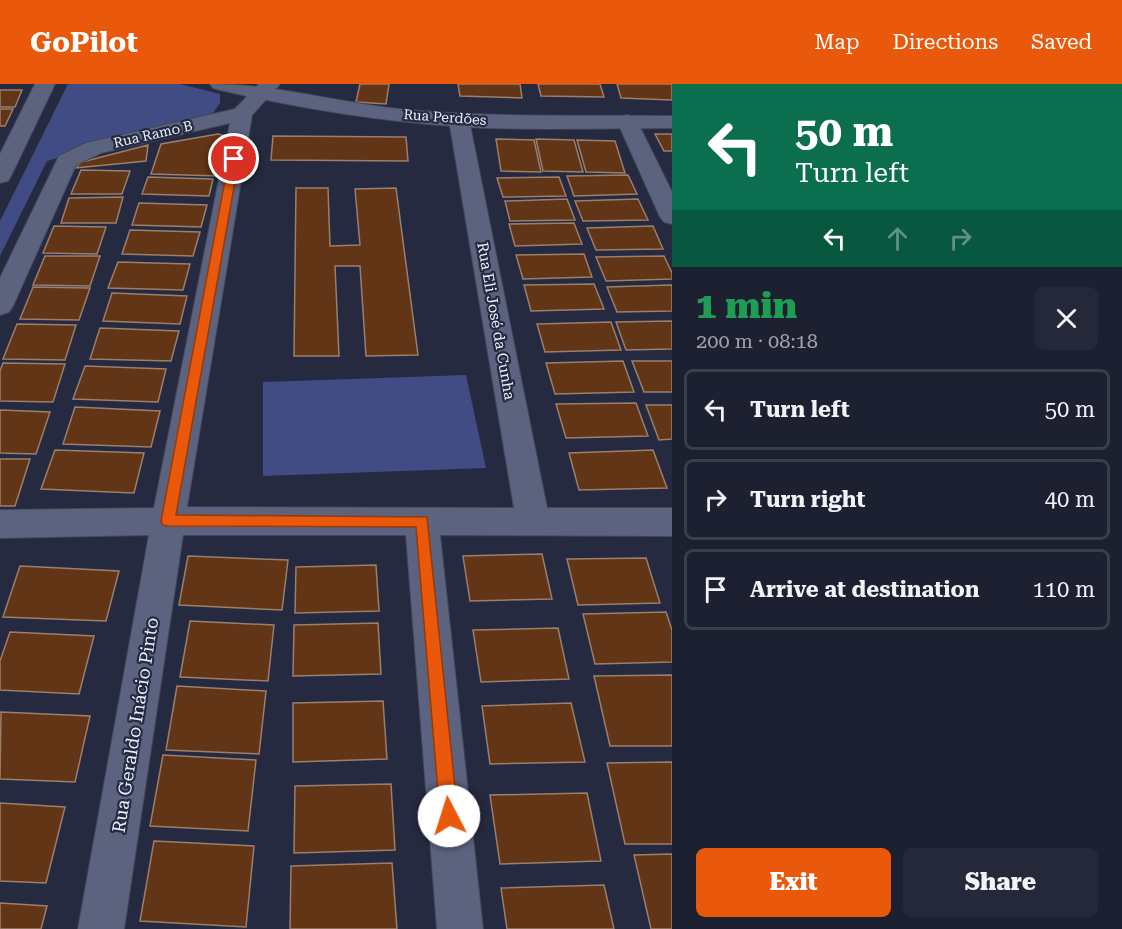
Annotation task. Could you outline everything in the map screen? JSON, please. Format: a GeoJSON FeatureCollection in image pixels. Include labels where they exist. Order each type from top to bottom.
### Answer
{"type":"FeatureCollection","features":[{"type":"Feature","properties":{"kind":"street"},"geometry":{"type":"LineString","coordinates":[[0,177],[45,84]]}},
{"type":"Feature","properties":{"kind":"street","name":"Rua Perdões"},"geometry":{"type":"LineString","coordinates":[[220,84],[264,89],[355,110],[459,120],[672,122]]}},
{"type":"Feature","properties":{"kind":"street"},"geometry":{"type":"LineString","coordinates":[[242,114],[264,89]]}},
{"type":"Feature","properties":{"kind":"street","name":"Rua Ramo B"},"geometry":{"type":"LineString","coordinates":[[0,306],[67,161],[94,148],[242,114]]}},
{"type":"Feature","properties":{"kind":"street","name":"Rua Geraldo Inácio Pinto"},"geometry":{"type":"LineString","coordinates":[[101,929],[168,521],[242,114]]}},
{"type":"Feature","properties":{"kind":"street","name":"Rua Eli José da Cunha"},"geometry":{"type":"LineString","coordinates":[[459,120],[533,522]]}},
{"type":"Feature","properties":{"kind":"street"},"geometry":{"type":"LineString","coordinates":[[627,122],[672,217]]}},
{"type":"Feature","properties":{"kind":"street"},"geometry":{"type":"LineString","coordinates":[[0,524],[168,521],[422,521],[670,527]]}},
{"type":"Feature","properties":{"kind":"street"},"geometry":{"type":"LineString","coordinates":[[422,521],[459,929]]}},
{"type":"Feature","properties":{"kind":"shaded area"},"geometry":{"type":"Polygon","coordinates":[[[68,84],[180,84],[220,94],[220,103],[213,113],[47,161],[0,256],[0,221],[68,84]]]}},
{"type":"Feature","properties":{"kind":"shaded area"},"geometry":{"type":"Polygon","coordinates":[[[466,375],[486,468],[263,476],[263,382],[466,375]]]}},
{"type":"Feature","properties":{"kind":"building"},"geometry":{"type":"Polygon","coordinates":[[[360,84],[389,84],[386,104],[356,102],[360,84]]]}},
{"type":"Feature","properties":{"kind":"building"},"geometry":{"type":"Polygon","coordinates":[[[458,84],[520,84],[522,98],[460,96],[458,84]]]}},
{"type":"Feature","properties":{"kind":"building"},"geometry":{"type":"Polygon","coordinates":[[[538,84],[600,84],[604,97],[541,96],[538,84]]]}},
{"type":"Feature","properties":{"kind":"building"},"geometry":{"type":"Polygon","coordinates":[[[617,84],[672,84],[672,100],[621,98],[617,84]]]}},
{"type":"Feature","properties":{"kind":"building"},"geometry":{"type":"Polygon","coordinates":[[[0,90],[22,90],[15,107],[0,107],[0,90]]]}},
{"type":"Feature","properties":{"kind":"building"},"geometry":{"type":"Polygon","coordinates":[[[0,109],[13,109],[5,126],[0,126],[0,109]]]}},
{"type":"Feature","properties":{"kind":"building"},"geometry":{"type":"Polygon","coordinates":[[[218,134],[225,136],[219,176],[151,174],[161,144],[218,134]]]}},
{"type":"Feature","properties":{"kind":"building"},"geometry":{"type":"Polygon","coordinates":[[[655,134],[672,134],[672,151],[664,151],[655,134]]]}},
{"type":"Feature","properties":{"kind":"building"},"geometry":{"type":"Polygon","coordinates":[[[273,136],[406,137],[408,161],[271,160],[273,136]]]}},
{"type":"Feature","properties":{"kind":"building"},"geometry":{"type":"Polygon","coordinates":[[[496,139],[534,140],[541,172],[501,171],[496,139]]]}},
{"type":"Feature","properties":{"kind":"building"},"geometry":{"type":"Polygon","coordinates":[[[536,139],[574,140],[583,172],[543,171],[536,139]]]}},
{"type":"Feature","properties":{"kind":"building"},"geometry":{"type":"Polygon","coordinates":[[[577,140],[615,141],[625,173],[586,172],[577,140]]]}},
{"type":"Feature","properties":{"kind":"building"},"geometry":{"type":"Polygon","coordinates":[[[148,145],[146,161],[75,168],[82,162],[148,145]]]}},
{"type":"Feature","properties":{"kind":"building"},"geometry":{"type":"Polygon","coordinates":[[[81,170],[130,171],[122,194],[71,194],[81,170]]]}},
{"type":"Feature","properties":{"kind":"building"},"geometry":{"type":"Polygon","coordinates":[[[628,175],[637,194],[574,196],[567,176],[628,175]]]}},
{"type":"Feature","properties":{"kind":"building"},"geometry":{"type":"Polygon","coordinates":[[[148,177],[213,179],[209,196],[142,194],[148,177]]]}},
{"type":"Feature","properties":{"kind":"building"},"geometry":{"type":"Polygon","coordinates":[[[559,177],[566,196],[503,197],[497,178],[559,177]]]}},
{"type":"Feature","properties":{"kind":"building"},"geometry":{"type":"Polygon","coordinates":[[[296,188],[328,188],[330,246],[360,245],[355,189],[396,188],[418,355],[366,356],[360,266],[335,266],[339,356],[294,356],[296,188]]]}},
{"type":"Feature","properties":{"kind":"building"},"geometry":{"type":"Polygon","coordinates":[[[123,197],[116,223],[61,223],[69,198],[123,197]]]}},
{"type":"Feature","properties":{"kind":"building"},"geometry":{"type":"Polygon","coordinates":[[[567,199],[575,220],[510,221],[505,201],[567,199]]]}},
{"type":"Feature","properties":{"kind":"building"},"geometry":{"type":"Polygon","coordinates":[[[638,199],[648,220],[583,221],[575,201],[638,199]]]}},
{"type":"Feature","properties":{"kind":"building"},"geometry":{"type":"Polygon","coordinates":[[[139,203],[207,205],[201,227],[132,225],[139,203]]]}},
{"type":"Feature","properties":{"kind":"building"},"geometry":{"type":"Polygon","coordinates":[[[574,223],[582,244],[515,246],[509,224],[574,223]]]}},
{"type":"Feature","properties":{"kind":"building"},"geometry":{"type":"Polygon","coordinates":[[[54,226],[106,227],[97,254],[43,253],[54,226]]]}},
{"type":"Feature","properties":{"kind":"building"},"geometry":{"type":"Polygon","coordinates":[[[653,226],[663,249],[596,250],[587,228],[653,226]]]}},
{"type":"Feature","properties":{"kind":"building"},"geometry":{"type":"Polygon","coordinates":[[[130,230],[200,232],[193,256],[122,254],[130,230]]]}},
{"type":"Feature","properties":{"kind":"building"},"geometry":{"type":"Polygon","coordinates":[[[584,254],[592,277],[523,279],[516,255],[584,254]]]}},
{"type":"Feature","properties":{"kind":"building"},"geometry":{"type":"Polygon","coordinates":[[[45,256],[100,256],[90,286],[33,285],[45,256]]]}},
{"type":"Feature","properties":{"kind":"building"},"geometry":{"type":"Polygon","coordinates":[[[664,256],[672,273],[672,279],[606,281],[596,257],[664,256]]]}},
{"type":"Feature","properties":{"kind":"building"},"geometry":{"type":"Polygon","coordinates":[[[118,262],[190,264],[183,290],[108,288],[118,262]]]}},
{"type":"Feature","properties":{"kind":"building"},"geometry":{"type":"Polygon","coordinates":[[[594,284],[604,309],[531,311],[524,285],[594,284]]]}},
{"type":"Feature","properties":{"kind":"building"},"geometry":{"type":"Polygon","coordinates":[[[672,285],[672,311],[617,312],[607,287],[672,285]]]}},
{"type":"Feature","properties":{"kind":"building"},"geometry":{"type":"Polygon","coordinates":[[[33,287],[90,288],[79,320],[20,319],[33,287]]]}},
{"type":"Feature","properties":{"kind":"building"},"geometry":{"type":"Polygon","coordinates":[[[112,293],[187,296],[180,324],[103,321],[112,293]]]}},
{"type":"Feature","properties":{"kind":"building"},"geometry":{"type":"Polygon","coordinates":[[[672,321],[672,349],[626,350],[616,322],[672,321]]]}},
{"type":"Feature","properties":{"kind":"building"},"geometry":{"type":"Polygon","coordinates":[[[611,322],[621,350],[545,352],[537,324],[611,322]]]}},
{"type":"Feature","properties":{"kind":"building"},"geometry":{"type":"Polygon","coordinates":[[[17,324],[76,325],[65,360],[3,359],[17,324]]]}},
{"type":"Feature","properties":{"kind":"building"},"geometry":{"type":"Polygon","coordinates":[[[100,328],[179,331],[171,361],[90,359],[100,328]]]}},
{"type":"Feature","properties":{"kind":"building"},"geometry":{"type":"Polygon","coordinates":[[[623,361],[634,392],[555,394],[546,363],[623,361]]]}},
{"type":"Feature","properties":{"kind":"building"},"geometry":{"type":"Polygon","coordinates":[[[632,361],[672,361],[672,392],[644,392],[632,361]]]}},
{"type":"Feature","properties":{"kind":"building"},"geometry":{"type":"Polygon","coordinates":[[[3,363],[65,364],[53,402],[0,401],[0,371],[3,363]]]}},
{"type":"Feature","properties":{"kind":"building"},"geometry":{"type":"Polygon","coordinates":[[[85,366],[166,369],[158,402],[73,399],[85,366]]]}},
{"type":"Feature","properties":{"kind":"building"},"geometry":{"type":"Polygon","coordinates":[[[636,403],[648,436],[566,438],[556,404],[636,403]]]}},
{"type":"Feature","properties":{"kind":"building"},"geometry":{"type":"Polygon","coordinates":[[[646,405],[672,405],[672,439],[659,440],[646,405]]]}},
{"type":"Feature","properties":{"kind":"building"},"geometry":{"type":"Polygon","coordinates":[[[75,407],[160,411],[151,447],[63,444],[75,407]]]}},
{"type":"Feature","properties":{"kind":"building"},"geometry":{"type":"Polygon","coordinates":[[[0,410],[50,412],[36,454],[0,453],[0,410]]]}},
{"type":"Feature","properties":{"kind":"building"},"geometry":{"type":"Polygon","coordinates":[[[55,450],[144,453],[134,493],[41,489],[55,450]]]}},
{"type":"Feature","properties":{"kind":"building"},"geometry":{"type":"Polygon","coordinates":[[[653,450],[667,488],[579,490],[569,453],[653,450]]]}},
{"type":"Feature","properties":{"kind":"building"},"geometry":{"type":"Polygon","coordinates":[[[0,459],[30,459],[15,506],[0,506],[0,459]]]}},
{"type":"Feature","properties":{"kind":"building"},"geometry":{"type":"Polygon","coordinates":[[[542,554],[552,599],[470,601],[463,556],[542,554]]]}},
{"type":"Feature","properties":{"kind":"building"},"geometry":{"type":"Polygon","coordinates":[[[188,556],[288,560],[282,610],[179,605],[188,556]]]}},
{"type":"Feature","properties":{"kind":"building"},"geometry":{"type":"Polygon","coordinates":[[[646,558],[660,603],[578,605],[567,559],[646,558]]]}},
{"type":"Feature","properties":{"kind":"building"},"geometry":{"type":"Polygon","coordinates":[[[376,565],[379,611],[295,613],[296,567],[376,565]]]}},
{"type":"Feature","properties":{"kind":"building"},"geometry":{"type":"Polygon","coordinates":[[[20,566],[119,571],[106,621],[3,617],[20,566]]]}},
{"type":"Feature","properties":{"kind":"building"},"geometry":{"type":"Polygon","coordinates":[[[666,612],[672,630],[672,662],[595,664],[583,614],[666,612]]]}},
{"type":"Feature","properties":{"kind":"building"},"geometry":{"type":"Polygon","coordinates":[[[190,621],[274,625],[268,681],[180,677],[190,621]]]}},
{"type":"Feature","properties":{"kind":"building"},"geometry":{"type":"Polygon","coordinates":[[[378,623],[381,674],[293,676],[294,625],[378,623]]]}},
{"type":"Feature","properties":{"kind":"building"},"geometry":{"type":"Polygon","coordinates":[[[558,628],[569,679],[481,682],[473,630],[558,628]]]}},
{"type":"Feature","properties":{"kind":"building"},"geometry":{"type":"Polygon","coordinates":[[[10,632],[94,636],[79,694],[0,690],[0,661],[10,632]]]}},
{"type":"Feature","properties":{"kind":"building"},"geometry":{"type":"Polygon","coordinates":[[[672,675],[672,746],[610,746],[594,676],[672,675]]]}},
{"type":"Feature","properties":{"kind":"building"},"geometry":{"type":"Polygon","coordinates":[[[177,686],[266,691],[259,754],[166,750],[177,686]]]}},
{"type":"Feature","properties":{"kind":"building"},"geometry":{"type":"Polygon","coordinates":[[[383,701],[387,759],[293,762],[293,703],[383,701]]]}},
{"type":"Feature","properties":{"kind":"building"},"geometry":{"type":"Polygon","coordinates":[[[571,703],[585,762],[490,764],[482,706],[571,703]]]}},
{"type":"Feature","properties":{"kind":"building"},"geometry":{"type":"Polygon","coordinates":[[[1,712],[90,716],[75,782],[0,779],[1,712]]]}},
{"type":"Feature","properties":{"kind":"building"},"geometry":{"type":"Polygon","coordinates":[[[163,755],[256,760],[248,831],[150,826],[163,755]]]}},
{"type":"Feature","properties":{"kind":"building"},"geometry":{"type":"Polygon","coordinates":[[[672,762],[672,844],[625,844],[607,763],[672,762]]]}},
{"type":"Feature","properties":{"kind":"building"},"geometry":{"type":"Polygon","coordinates":[[[391,784],[395,850],[294,853],[295,786],[391,784]]]}},
{"type":"Feature","properties":{"kind":"building"},"geometry":{"type":"Polygon","coordinates":[[[587,793],[601,861],[500,864],[490,795],[587,793]]]}},
{"type":"Feature","properties":{"kind":"building"},"geometry":{"type":"Polygon","coordinates":[[[0,803],[65,807],[46,883],[0,881],[0,803]]]}},
{"type":"Feature","properties":{"kind":"building"},"geometry":{"type":"Polygon","coordinates":[[[154,841],[254,846],[246,927],[140,921],[154,841]]]}},
{"type":"Feature","properties":{"kind":"building"},"geometry":{"type":"Polygon","coordinates":[[[672,854],[672,929],[651,929],[634,855],[672,854]]]}},
{"type":"Feature","properties":{"kind":"building"},"geometry":{"type":"Polygon","coordinates":[[[392,863],[397,929],[290,929],[291,866],[392,863]]]}},
{"type":"Feature","properties":{"kind":"building"},"geometry":{"type":"Polygon","coordinates":[[[604,885],[614,929],[507,929],[501,888],[604,885]]]}},
{"type":"Feature","properties":{"kind":"building"},"geometry":{"type":"Polygon","coordinates":[[[0,903],[47,906],[41,929],[0,929],[0,903]]]}},
{"type":"Feature","properties":{"kind":"route"},"geometry":{"type":"LineString","coordinates":[[234,159],[168,521],[422,521],[449,816]]}}]}
